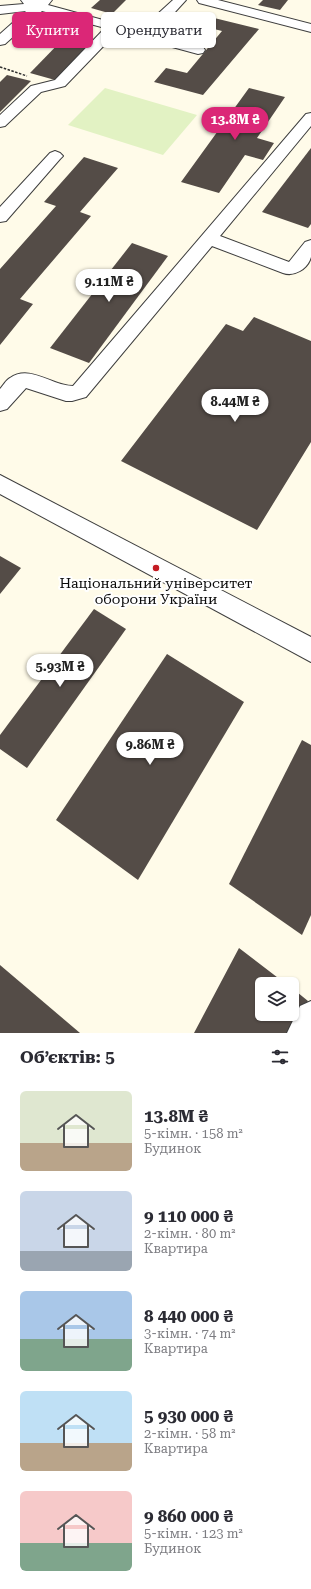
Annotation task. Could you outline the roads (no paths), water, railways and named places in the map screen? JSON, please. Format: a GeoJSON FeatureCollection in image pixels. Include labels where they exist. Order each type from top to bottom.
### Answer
{"type":"FeatureCollection","features":[{"type":"Feature","properties":{"kind":"street"},"geometry":{"type":"LineString","coordinates":[[168,12],[180,0]]}},
{"type":"Feature","properties":{"kind":"street"},"geometry":{"type":"LineString","coordinates":[[203,0],[308,23]]}},
{"type":"Feature","properties":{"kind":"street"},"geometry":{"type":"LineString","coordinates":[[0,10],[37,2],[101,23]]}},
{"type":"Feature","properties":{"kind":"street"},"geometry":{"type":"LineString","coordinates":[[0,40],[37,2]]}},
{"type":"Feature","properties":{"kind":"street"},"geometry":{"type":"LineString","coordinates":[[0,123],[36,88],[60,83],[101,40]]}},
{"type":"Feature","properties":{"kind":"street"},"geometry":{"type":"LineString","coordinates":[[191,48],[198,50]]}},
{"type":"Feature","properties":{"kind":"street"},"geometry":{"type":"LineString","coordinates":[[0,403],[17,383],[25,380],[64,394],[71,395],[79,392],[311,117]]}},
{"type":"Feature","properties":{"kind":"street"},"geometry":{"type":"LineString","coordinates":[[0,217],[55,156]]}},
{"type":"Feature","properties":{"kind":"street"},"geometry":{"type":"LineString","coordinates":[[208,238],[289,269],[295,267],[311,246]]}},
{"type":"Feature","properties":{"kind":"street"},"geometry":{"type":"LineString","coordinates":[[0,484],[311,650]]}},
{"type":"Feature","properties":{"kind":"street"},"geometry":{"type":"LineString","coordinates":[[304,1033],[311,1017]]}},
{"type":"Feature","properties":{"kind":"place","name":"Національний університет оборони України"},"geometry":{"type":"Point","coordinates":[156,568]}}]}
